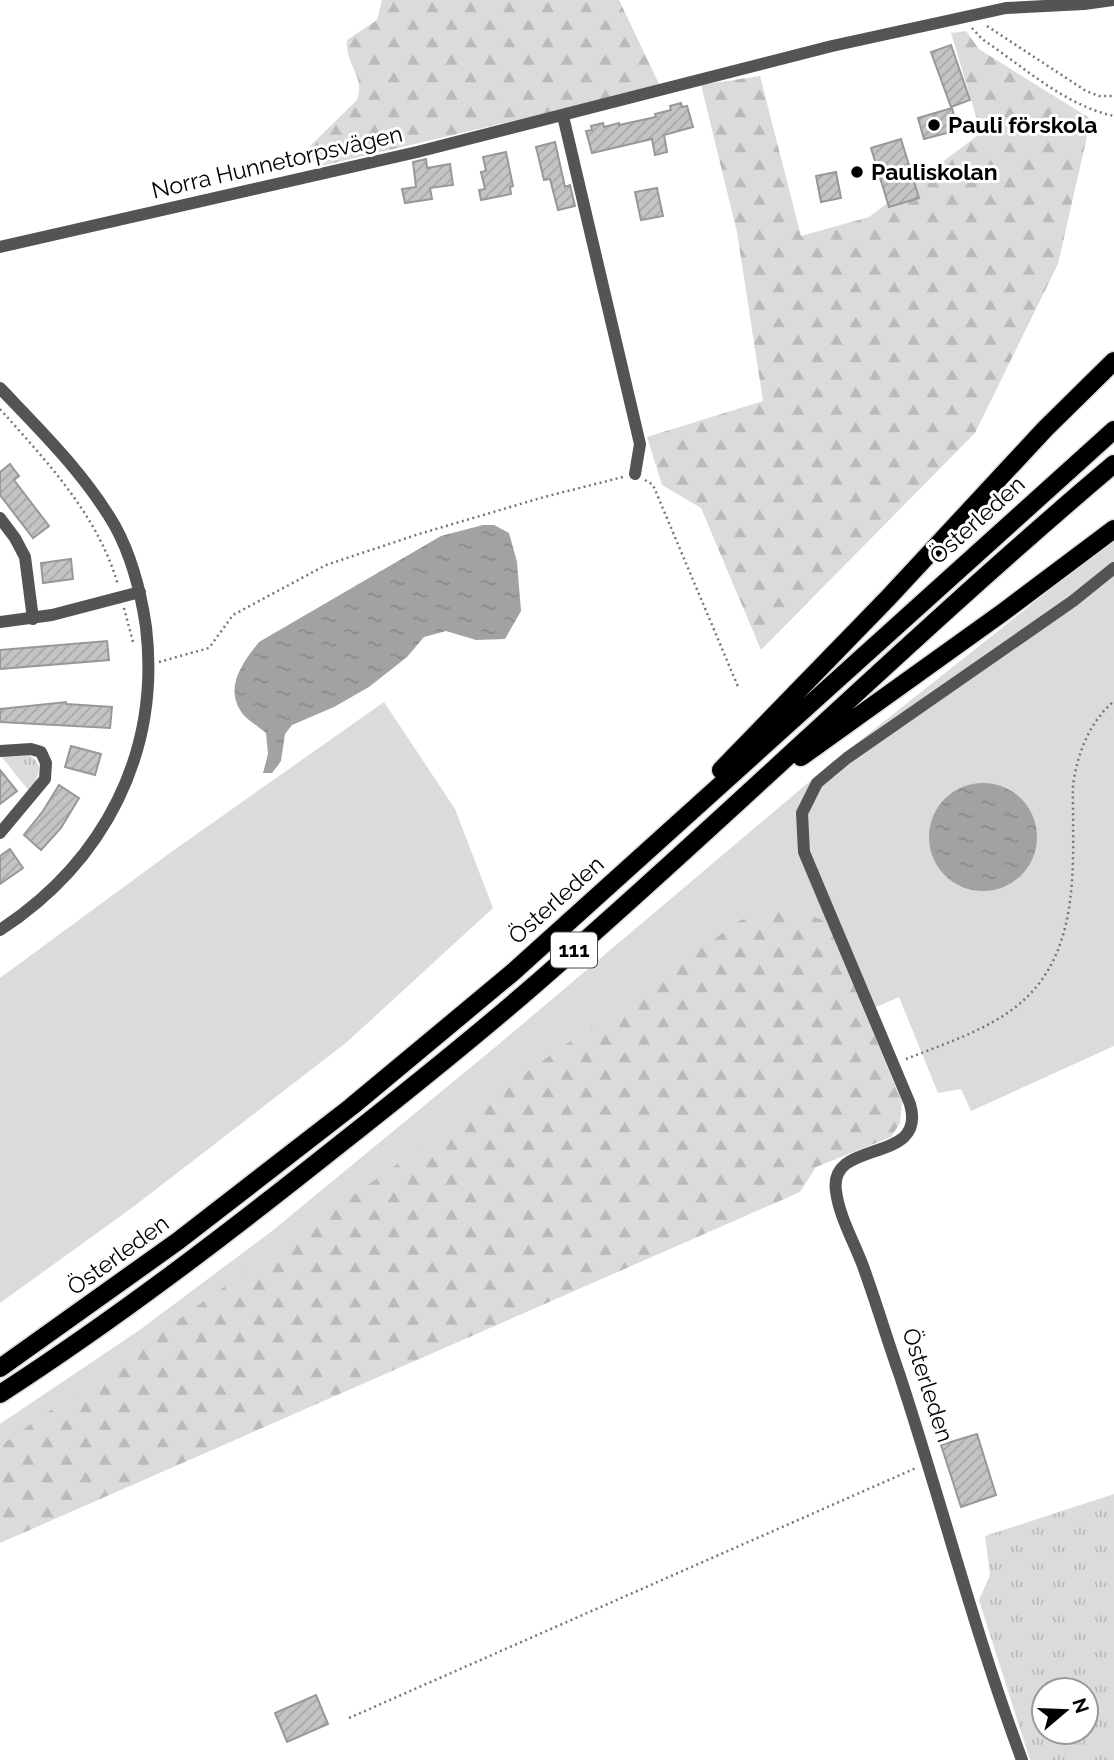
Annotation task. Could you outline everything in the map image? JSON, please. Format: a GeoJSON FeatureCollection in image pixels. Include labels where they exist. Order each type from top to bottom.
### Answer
{"type":"FeatureCollection","features":[{"type":"Feature","properties":{"kind":"main road"},"geometry":{"type":"LineString","coordinates":[[636,861],[888,598],[1045,429],[1114,361]]}},
{"type":"Feature","properties":{"kind":"main road","name":"Österleden"},"geometry":{"type":"LineString","coordinates":[[0,1368],[178,1241],[351,1107],[512,973],[1114,430]]}},
{"type":"Feature","properties":{"kind":"main road","name":"Österleden"},"geometry":{"type":"LineString","coordinates":[[0,1394],[59,1356],[255,1212],[430,1073],[555,968],[747,795],[909,643],[1114,464]]}},
{"type":"Feature","properties":{"kind":"main road"},"geometry":{"type":"LineString","coordinates":[[747,795],[890,695],[1114,529]]}},
{"type":"Feature","properties":{"kind":"street","name":"Norra Hunnetorpsvägen"},"geometry":{"type":"LineString","coordinates":[[0,247],[341,170],[564,116],[832,46],[1006,8],[1113,0]]}},
{"type":"Feature","properties":{"kind":"street"},"geometry":{"type":"LineString","coordinates":[[564,116],[640,444],[635,474]]}},
{"type":"Feature","properties":{"kind":"street"},"geometry":{"type":"LineString","coordinates":[[0,388],[67,460],[99,500],[116,528],[140,592],[149,665],[147,703],[137,750],[120,798],[108,820],[96,839],[50,893],[2,925]]}},
{"type":"Feature","properties":{"kind":"street"},"geometry":{"type":"LineString","coordinates":[[0,518],[25,557],[33,619]]}},
{"type":"Feature","properties":{"kind":"street","name":"Österleden"},"geometry":{"type":"LineString","coordinates":[[1022,1760],[999,1695],[928,1462],[864,1269],[838,1202],[835,1185],[838,1172],[845,1164],[894,1143],[910,1131],[913,1114],[804,852],[802,813],[817,783],[847,758],[1073,601],[1114,568]]}},
{"type":"Feature","properties":{"kind":"street"},"geometry":{"type":"LineString","coordinates":[[0,622],[33,619],[140,592]]}},
{"type":"Feature","properties":{"kind":"street"},"geometry":{"type":"LineString","coordinates":[[0,751],[30,749],[41,752],[46,763],[45,779],[0,833]]}},
{"type":"Feature","properties":{"kind":"path"},"geometry":{"type":"LineString","coordinates":[[968,16],[1086,91],[1098,96],[1114,96]]}},
{"type":"Feature","properties":{"kind":"path"},"geometry":{"type":"LineString","coordinates":[[968,16],[982,39],[1071,100],[1114,116]]}},
{"type":"Feature","properties":{"kind":"path"},"geometry":{"type":"LineString","coordinates":[[0,409],[47,461],[80,506],[105,550],[122,597],[134,648]]}},
{"type":"Feature","properties":{"kind":"path"},"geometry":{"type":"LineString","coordinates":[[149,665],[209,648],[233,615],[326,565],[544,497],[635,474],[653,485],[740,690]]}},
{"type":"Feature","properties":{"kind":"path"},"geometry":{"type":"LineString","coordinates":[[893,1064],[982,1027],[1007,1013],[1030,993],[1055,960],[1063,940],[1072,901],[1073,785],[1076,768],[1080,752],[1096,719],[1114,701]]}},
{"type":"Feature","properties":{"kind":"path"},"geometry":{"type":"LineString","coordinates":[[349,1718],[928,1462]]}},
{"type":"Feature","properties":{"kind":"green space"},"geometry":{"type":"Polygon","coordinates":[[[382,0],[619,0],[660,86],[317,167],[311,157],[310,146],[357,100],[359,92],[347,40],[377,20],[382,0]]]}},
{"type":"Feature","properties":{"kind":"green space"},"geometry":{"type":"Polygon","coordinates":[[[966,31],[979,49],[1091,119],[1058,264],[975,433],[761,650],[701,508],[662,485],[647,437],[763,401],[737,232],[701,85],[760,76],[801,236],[869,217],[981,133],[951,33],[966,31]]]}},
{"type":"Feature","properties":{"kind":"green space"},"geometry":{"type":"Polygon","coordinates":[[[1114,539],[1114,1046],[971,1111],[961,1089],[938,1093],[899,997],[865,1012],[827,922],[0,1446],[0,1424],[141,1329],[272,1231],[499,1044],[829,765],[1114,539]]]}},
{"type":"Feature","properties":{"kind":"green space"},"geometry":{"type":"Polygon","coordinates":[[[384,702],[455,809],[493,908],[347,1042],[133,1207],[0,1303],[0,978],[174,850],[384,702]]]}},
{"type":"Feature","properties":{"kind":"green space"},"geometry":{"type":"Polygon","coordinates":[[[24,753],[36,760],[39,769],[29,791],[1,756],[24,753]]]}},
{"type":"Feature","properties":{"kind":"green space"},"geometry":{"type":"Polygon","coordinates":[[[792,908],[827,922],[902,1102],[900,1123],[891,1137],[816,1167],[800,1192],[0,1543],[0,1446],[741,920],[792,908]]]}},
{"type":"Feature","properties":{"kind":"green space"},"geometry":{"type":"Polygon","coordinates":[[[1114,1494],[1114,1760],[1030,1760],[979,1600],[990,1575],[985,1536],[1114,1494]]]}},
{"type":"Feature","properties":{"kind":"water"},"geometry":{"type":"Polygon","coordinates":[[[483,525],[494,525],[509,533],[517,562],[521,611],[505,639],[476,640],[446,631],[424,637],[407,657],[369,687],[334,707],[292,725],[285,734],[281,761],[272,773],[263,773],[268,754],[266,733],[242,713],[235,692],[238,674],[259,642],[441,536],[483,525]]]}},
{"type":"Feature","properties":{"kind":"water"},"geometry":{"type":"Polygon","coordinates":[[[983,783],[1013,792],[1021,799],[1028,807],[1037,837],[1028,867],[1021,875],[1013,882],[983,891],[953,882],[945,875],[938,867],[929,837],[938,807],[945,799],[953,792],[983,783]]]}},
{"type":"Feature","properties":{"kind":"building"},"geometry":{"type":"Polygon","coordinates":[[[951,45],[970,100],[951,107],[931,52],[951,45]]]}},
{"type":"Feature","properties":{"kind":"building"},"geometry":{"type":"Polygon","coordinates":[[[681,103],[682,107],[687,106],[693,127],[664,135],[667,152],[655,155],[652,139],[592,153],[586,131],[592,130],[591,126],[603,123],[604,127],[619,125],[656,117],[655,114],[671,110],[670,106],[681,103]]]}},
{"type":"Feature","properties":{"kind":"building"},"geometry":{"type":"Polygon","coordinates":[[[952,108],[958,130],[924,139],[918,118],[952,108]]]}},
{"type":"Feature","properties":{"kind":"building"},"geometry":{"type":"Polygon","coordinates":[[[901,139],[919,198],[889,207],[871,148],[901,139]]]}},
{"type":"Feature","properties":{"kind":"building"},"geometry":{"type":"Polygon","coordinates":[[[555,142],[565,187],[570,185],[575,206],[558,210],[550,179],[544,180],[536,147],[555,142]]]}},
{"type":"Feature","properties":{"kind":"building"},"geometry":{"type":"Polygon","coordinates":[[[506,152],[513,186],[510,187],[511,194],[481,200],[479,190],[485,189],[481,172],[486,171],[483,157],[506,152]]]}},
{"type":"Feature","properties":{"kind":"building"},"geometry":{"type":"Polygon","coordinates":[[[426,159],[427,168],[450,164],[453,185],[430,188],[432,199],[405,203],[402,189],[416,187],[413,162],[426,159]]]}},
{"type":"Feature","properties":{"kind":"building"},"geometry":{"type":"Polygon","coordinates":[[[836,172],[841,198],[821,202],[816,176],[836,172]]]}},
{"type":"Feature","properties":{"kind":"building"},"geometry":{"type":"Polygon","coordinates":[[[657,188],[663,216],[641,220],[635,192],[657,188]]]}},
{"type":"Feature","properties":{"kind":"building"},"geometry":{"type":"Polygon","coordinates":[[[10,464],[19,476],[14,480],[49,526],[33,538],[0,495],[0,472],[10,464]]]}},
{"type":"Feature","properties":{"kind":"building"},"geometry":{"type":"Polygon","coordinates":[[[71,559],[73,579],[43,583],[41,563],[71,559]]]}},
{"type":"Feature","properties":{"kind":"building"},"geometry":{"type":"Polygon","coordinates":[[[107,641],[109,660],[0,669],[0,650],[107,641]]]}},
{"type":"Feature","properties":{"kind":"building"},"geometry":{"type":"Polygon","coordinates":[[[66,702],[112,707],[110,728],[0,722],[0,709],[66,702]]]}},
{"type":"Feature","properties":{"kind":"building"},"geometry":{"type":"Polygon","coordinates":[[[71,746],[101,754],[95,775],[65,767],[71,746]]]}},
{"type":"Feature","properties":{"kind":"building"},"geometry":{"type":"Polygon","coordinates":[[[0,770],[17,791],[0,804],[0,770]]]}},
{"type":"Feature","properties":{"kind":"building"},"geometry":{"type":"Polygon","coordinates":[[[59,785],[79,798],[61,828],[41,850],[24,835],[59,785]]]}},
{"type":"Feature","properties":{"kind":"building"},"geometry":{"type":"Polygon","coordinates":[[[10,849],[23,868],[0,884],[0,856],[10,849]]]}},
{"type":"Feature","properties":{"kind":"building"},"geometry":{"type":"Polygon","coordinates":[[[977,1434],[996,1495],[961,1507],[941,1445],[977,1434]]]}},
{"type":"Feature","properties":{"kind":"building"},"geometry":{"type":"Polygon","coordinates":[[[316,1695],[328,1724],[287,1742],[275,1713],[316,1695]]]}},
{"type":"Feature","properties":{"kind":"place","name":"Pauli förskola"},"geometry":{"type":"Point","coordinates":[934,125]}},
{"type":"Feature","properties":{"kind":"place","name":"Pauliskolan"},"geometry":{"type":"Point","coordinates":[857,172]}}]}
